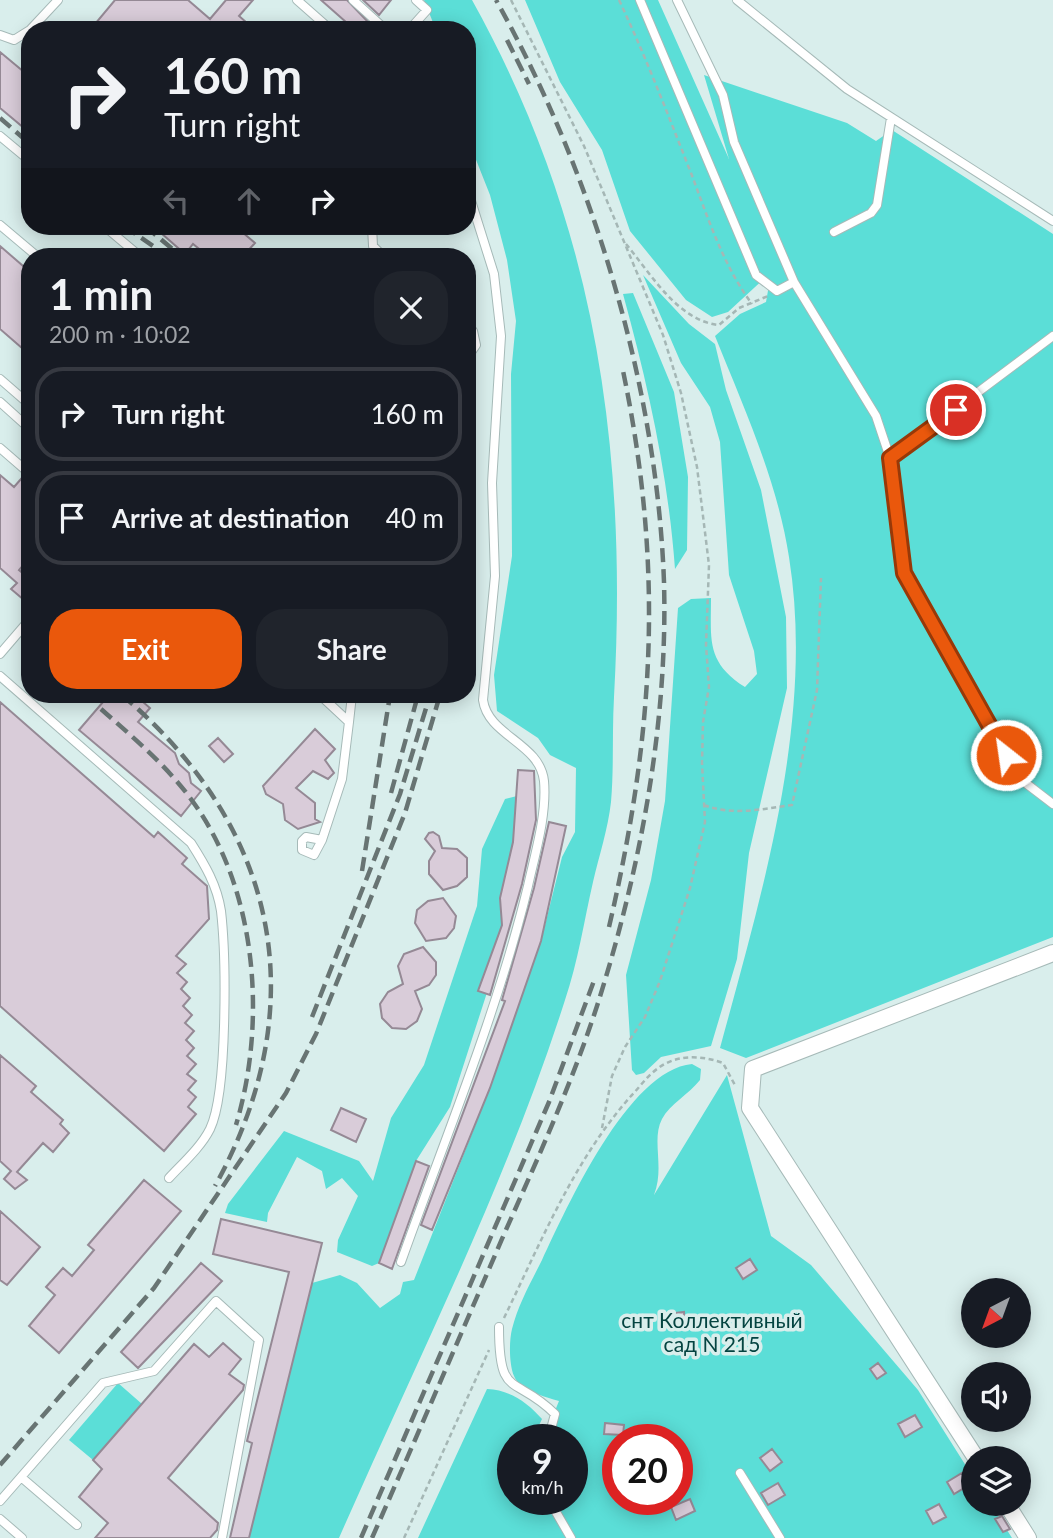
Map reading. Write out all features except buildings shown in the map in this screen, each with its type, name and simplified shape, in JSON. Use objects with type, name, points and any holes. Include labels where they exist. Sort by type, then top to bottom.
[{"type":"street","points":[[968,1446],[750,1108],[753,1069],[1053,953]]},
{"type":"street","points":[[1014,1516],[1028,1538]]},
{"type":"lane","points":[[38,21],[58,0]]},
{"type":"lane","points":[[297,0],[321,21]]},
{"type":"lane","points":[[353,0],[376,21]]},
{"type":"lane","points":[[416,0],[427,10],[417,21]]},
{"type":"lane","points":[[640,0],[756,275],[777,291],[794,282]]},
{"type":"lane","points":[[677,0],[723,95],[734,142],[771,222],[778,247],[794,282],[876,416],[890,458],[904,573],[1019,778],[1053,804]]},
{"type":"lane","points":[[737,0],[804,57],[891,118],[1053,221]]},
{"type":"lane","points":[[0,35],[14,40],[21,36]]},
{"type":"lane","points":[[834,232],[872,213],[877,205],[891,118]]},
{"type":"lane","points":[[0,136],[21,154]]},
{"type":"lane","points":[[401,1262],[491,1012],[520,917],[537,849],[544,785],[535,759],[489,718],[483,700],[495,576],[492,483],[501,336],[494,274],[476,217]]},
{"type":"lane","points":[[0,225],[27,248]]},
{"type":"lane","points":[[115,235],[130,248]]},
{"type":"lane","points":[[890,458],[1053,336]]},
{"type":"lane","points":[[0,379],[21,397]]},
{"type":"lane","points":[[0,402],[21,421]]},
{"type":"lane","points":[[0,448],[21,466]]},
{"type":"lane","points":[[0,654],[21,630]]},
{"type":"lane","points":[[0,676],[21,694]]},
{"type":"lane","points":[[31,703],[191,844],[210,872],[221,910],[222,950],[223,1043],[215,1108],[211,1128],[169,1178]]},
{"type":"lane","points":[[329,703],[349,722]]},
{"type":"lane","points":[[322,840],[342,779],[351,703]]},
{"type":"lane","points":[[0,1501],[103,1383],[154,1371],[216,1301],[259,1340],[222,1538]]},
{"type":"lane","points":[[499,1327],[499,1352],[505,1376],[513,1387],[555,1414],[552,1424]]},
{"type":"lane","points":[[740,1473],[780,1538]]},
{"type":"lane","points":[[21,1476],[77,1525]]},
{"type":"lane","points":[[557,1515],[570,1538]]},
{"type":"lane","points":[[0,1519],[22,1538]]},
{"type":"path","points":[[511,0],[584,146],[663,335],[681,393],[697,467],[709,565],[706,645],[709,687],[702,763],[705,822],[691,888],[645,1017],[625,1047],[612,1076],[602,1128]]},
{"type":"path","points":[[619,0],[643,50],[712,230],[733,275],[752,304]]},
{"type":"path","points":[[622,238],[673,301],[701,323],[719,325],[739,308],[777,291]]},
{"type":"path","points":[[704,805],[717,809],[749,811],[792,805],[817,690],[821,578]]},
{"type":"path","points":[[404,1538],[499,1327],[602,1128],[657,1068],[685,1057],[723,1062],[737,1087]]},
{"type":"green space","points":[[424,0],[472,0],[514,83],[548,167],[575,252],[594,338],[608,425],[615,514],[617,604],[611,802],[574,971],[542,1069],[459,1272],[339,1538],[249,1538],[312,1283],[340,1275],[357,1283],[380,1308],[400,1294],[403,1282],[414,1280],[490,1088],[541,941],[562,857],[575,832],[576,768],[550,755],[538,738],[497,711],[494,675],[512,556],[511,374],[516,321],[507,260],[490,195],[476,160],[476,21],[432,21]]},
{"type":"green space","points":[[525,0],[658,0],[729,159],[704,75],[847,123],[876,141],[892,130],[1053,234],[1053,937],[746,1058],[720,1048],[752,929],[780,805],[790,743],[795,680],[795,618],[784,528],[768,472],[715,336],[740,314],[766,302],[769,285],[766,277],[728,312],[712,317],[686,300],[630,231],[602,150],[560,82]]},
{"type":"green space","points":[[643,275],[689,324],[715,344],[726,390],[761,490],[786,617],[787,688],[749,853],[737,959],[711,1046],[661,1057],[644,1073],[636,1075],[632,1070],[626,975],[651,880],[665,801],[678,608],[691,599],[711,598],[711,638],[717,659],[732,678],[745,687],[757,674],[754,651],[729,575],[720,442],[710,407],[681,363]]},
{"type":"green space","points":[[633,293],[674,392],[688,477],[687,550],[675,569],[656,430],[623,294]]},
{"type":"green space","points":[[521,795],[514,909],[450,1107],[416,1161],[379,1263],[372,1266],[337,1252],[338,1240],[358,1196],[342,1178],[326,1189],[322,1171],[297,1157],[268,1213],[267,1222],[225,1213],[228,1204],[284,1131],[359,1161],[373,1181],[391,1118],[424,1065],[477,906],[482,849],[505,799]]},
{"type":"green space","name":"снт Коллективный сад N 215","points":[[692,1064],[701,1069],[700,1080],[670,1109],[659,1127],[658,1174],[654,1195],[727,1075],[771,1236],[811,1265],[918,1390],[961,1458],[961,1516],[998,1516],[1012,1538],[418,1538],[487,1389],[518,1398],[542,1419],[540,1424],[497,1424],[497,1515],[588,1515],[588,1424],[550,1424],[559,1401],[534,1393],[517,1381],[510,1359],[512,1329],[525,1294],[584,1176],[602,1144],[645,1090],[668,1072]]},
{"type":"green space","points":[[118,1383],[142,1404],[93,1460],[69,1440]]},
{"type":"railway","points":[[372,1538],[566,1092],[597,1006],[638,850],[656,743],[661,689],[664,582],[659,507],[633,356],[613,281],[562,135],[496,0]]},
{"type":"railway","points":[[507,40],[529,84]]},
{"type":"railway","points":[[0,118],[21,136]]},
{"type":"railway","points":[[137,235],[156,248]]},
{"type":"railway","points":[[156,235],[171,248]]},
{"type":"railway","points":[[609,927],[636,784],[648,647],[644,509],[622,366]]},
{"type":"railway","points":[[130,703],[175,747],[217,802],[247,861],[265,922],[271,986],[265,1052],[246,1118],[215,1186]]},
{"type":"railway","points":[[362,871],[389,703]]},
{"type":"railway","points":[[391,793],[416,703]]},
{"type":"railway","points":[[312,1017],[400,794],[428,703]]},
{"type":"railway","points":[[0,1465],[154,1288],[286,1093],[316,1034],[405,813],[438,703]]},
{"type":"railway","points":[[101,709],[153,756],[188,795],[218,844],[233,882],[251,963],[253,1005],[251,1046],[236,1125]]},
{"type":"railway","points":[[361,1538],[549,1102],[595,978]]},
{"type":"route","points":[[956,410],[890,458],[904,573],[1006,755]]}]
